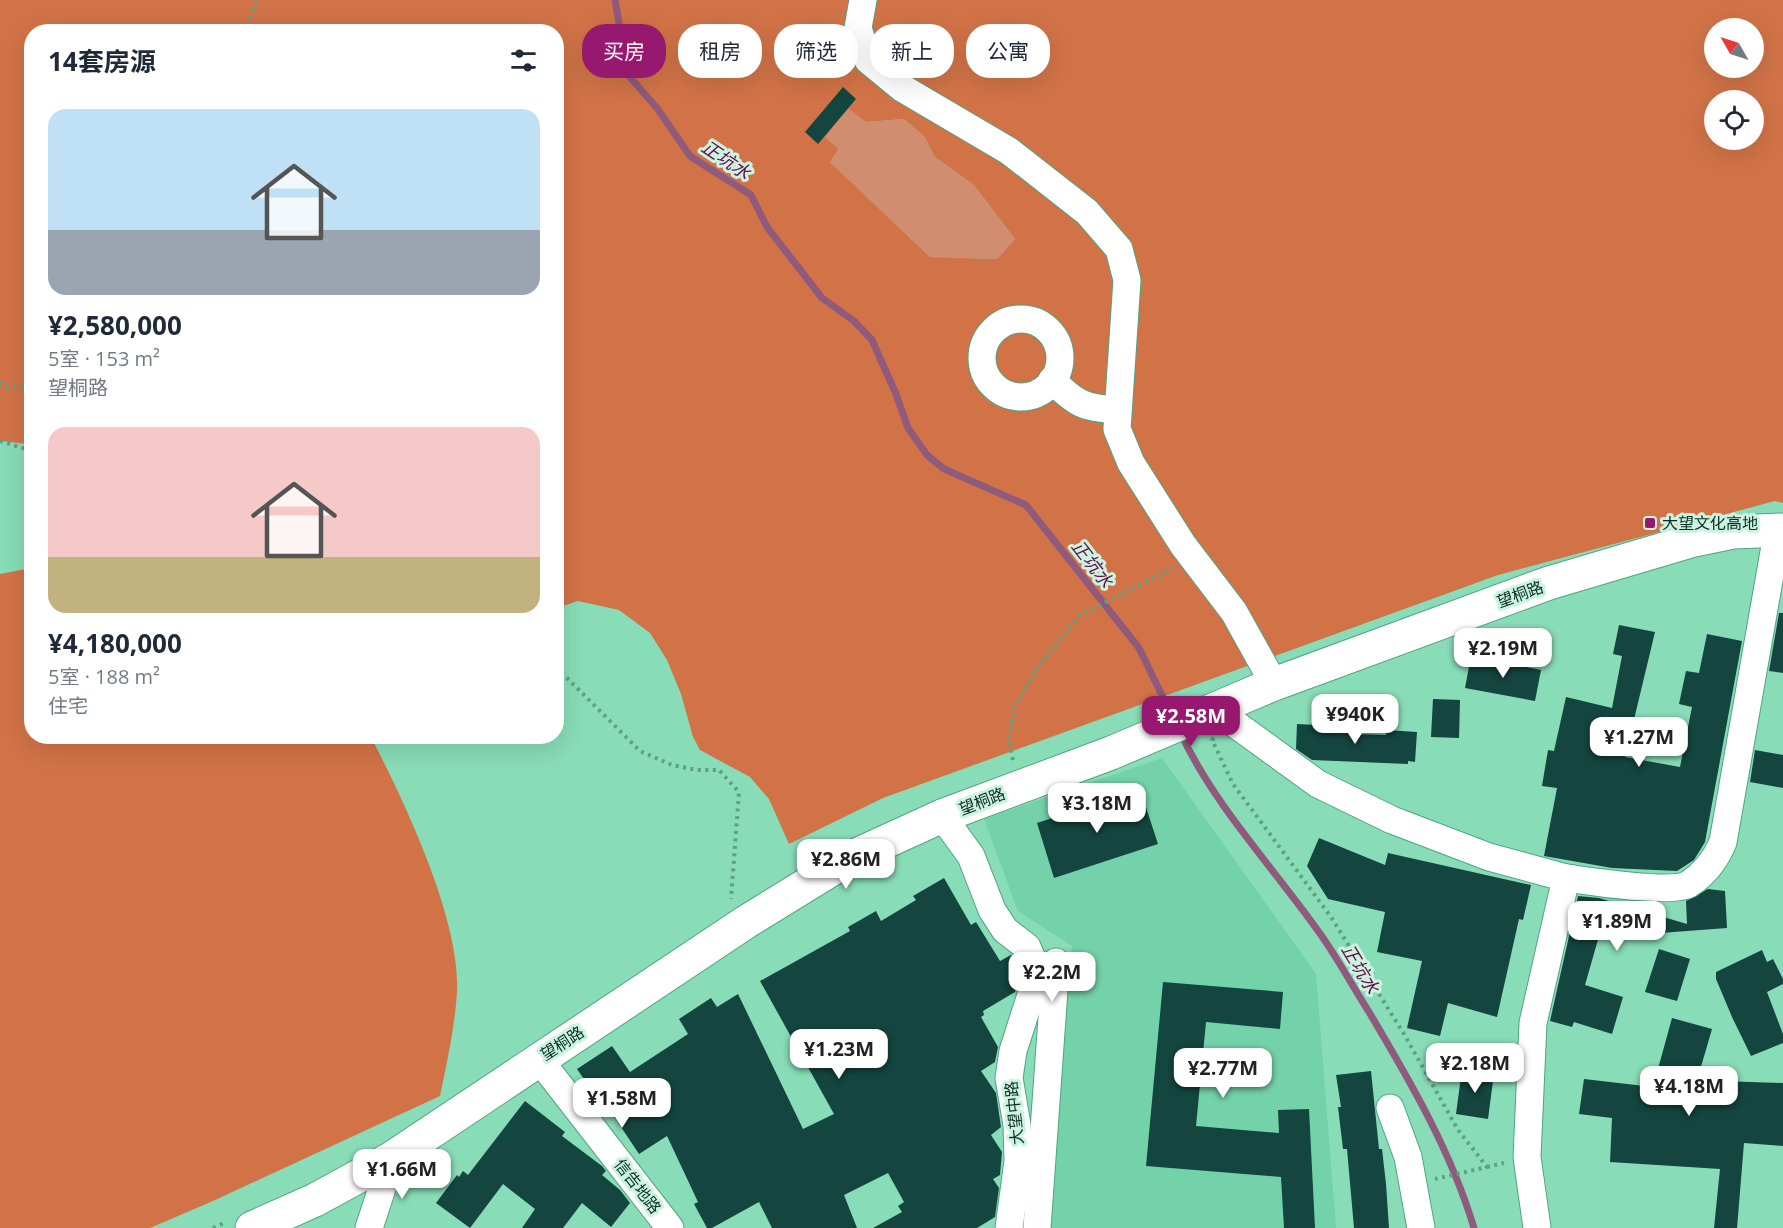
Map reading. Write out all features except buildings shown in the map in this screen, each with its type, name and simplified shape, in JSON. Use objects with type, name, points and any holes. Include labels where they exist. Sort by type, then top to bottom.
[{"type":"main road","name":"望桐路","points":[[252,1228],[315,1200],[392,1158],[538,1058],[746,922],[850,858],[942,816],[1157,733],[1221,713],[1274,684],[1570,576],[1694,540],[1733,532],[1781,529]]},
{"type":"street","points":[[863,0],[858,28],[868,60],[902,88],[1009,151],[1087,212],[1119,249],[1127,280],[1116,429],[1131,464],[1193,558],[1234,612],[1274,684]]},
{"type":"street","points":[[1052,380],[1066,395],[1088,408],[1117,410]]},
{"type":"street","points":[[1221,713],[1318,784],[1392,820],[1489,857],[1566,878],[1651,887],[1687,885],[1714,862],[1724,842],[1781,529]]},
{"type":"street","name":"大望中路","points":[[942,816],[971,856],[992,910],[1005,930],[1027,947],[1038,974],[1013,1051],[1010,1078],[1017,1125],[1018,1161],[1010,1228]]},
{"type":"street","points":[[1537,1228],[1527,1157],[1533,1023],[1566,878]]},
{"type":"street","points":[[1037,1228],[1056,962]]},
{"type":"street","name":"信告地路","points":[[538,1058],[670,1228]]},
{"type":"street","points":[[1390,1108],[1408,1157],[1422,1228]]},
{"type":"street","points":[[369,1228],[392,1158]]},
{"type":"path","points":[[247,24],[257,0]]},
{"type":"path","points":[[0,382],[6,387],[24,387]]},
{"type":"path","points":[[0,441],[24,448]]},
{"type":"path","points":[[1019,787],[1009,741],[1014,708],[1037,668],[1080,615],[1193,558]]},
{"type":"path","points":[[564,675],[640,751],[672,765],[697,770],[719,770],[739,792],[731,901],[746,922]]},
{"type":"path","points":[[1221,713],[1212,740],[1233,784],[1331,917],[1404,1034],[1458,1130],[1487,1167],[1413,1184]]},
{"type":"shaded area","points":[[0,0],[1783,0],[1783,503],[1775,501],[1498,575],[883,798],[789,844],[769,799],[750,777],[700,750],[693,737],[681,694],[667,660],[650,633],[619,610],[578,601],[564,606],[564,24],[24,24],[24,443],[0,441]],"holes":[[[848,108],[866,122],[904,119],[924,136],[935,157],[974,185],[1015,239],[997,259],[930,257],[830,162],[838,149],[825,137]]]},
{"type":"shaded area","points":[[849,107],[866,122],[904,119],[924,136],[935,157],[974,185],[1015,239],[997,259],[930,257],[830,162],[832,157],[824,137]]},
{"type":"shaded area","points":[[24,569],[24,744],[374,744],[428,862],[450,931],[456,963],[457,992],[454,1018],[440,1096],[150,1228],[0,1228],[0,574]]},
{"type":"shaded area","points":[[1162,758],[1316,974],[1336,1228],[1047,1228],[1072,946],[1018,911],[984,819]]},
{"type":"waterway","name":"正坑水","points":[[615,0],[628,75],[657,108],[690,156],[751,195],[767,227],[822,298],[854,321],[872,340],[908,428],[927,455],[944,469],[1026,505],[1139,648],[1173,718]]},
{"type":"waterway","name":"正坑水","points":[[1181,734],[1211,787],[1321,935],[1369,1012],[1428,1117],[1454,1171],[1474,1228]]},
{"type":"place","name":"大望文化高地","points":[[1650,523]]}]
